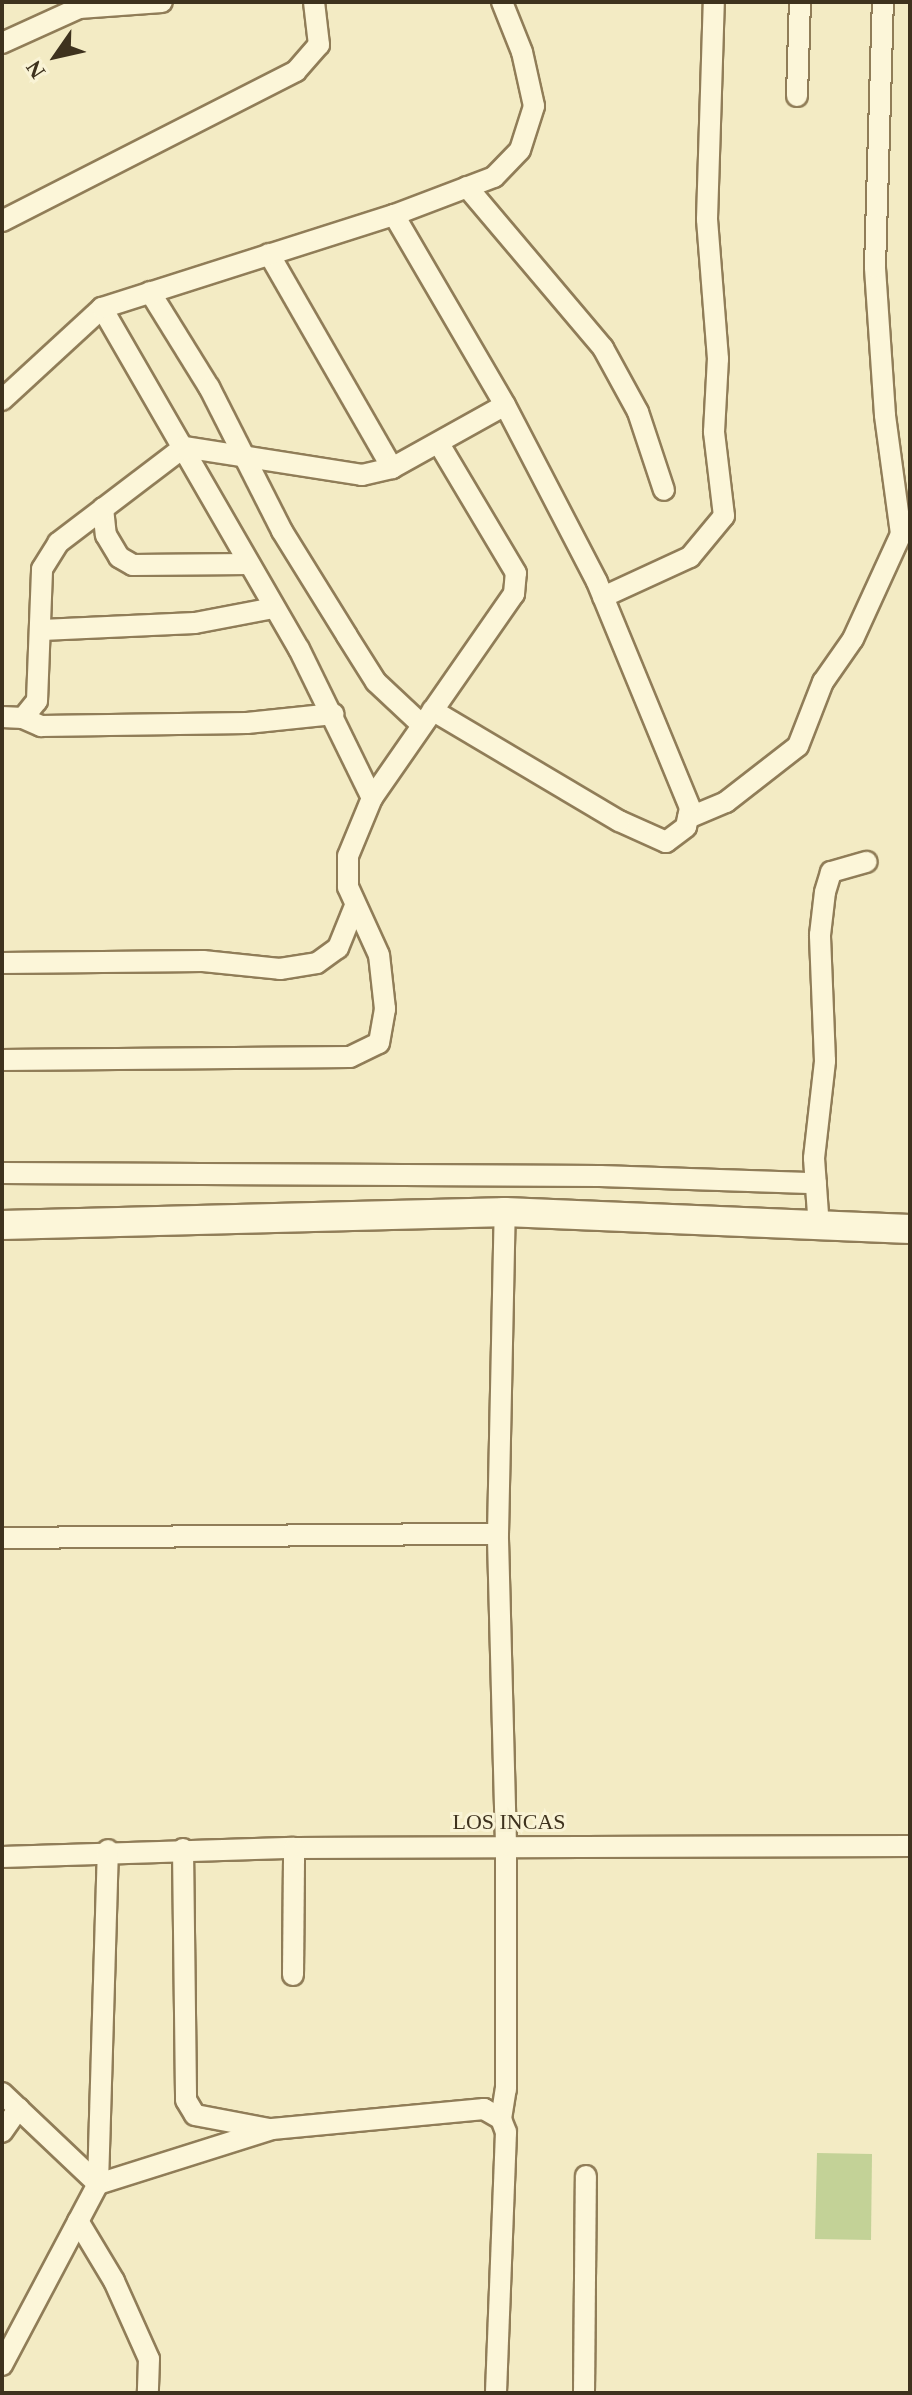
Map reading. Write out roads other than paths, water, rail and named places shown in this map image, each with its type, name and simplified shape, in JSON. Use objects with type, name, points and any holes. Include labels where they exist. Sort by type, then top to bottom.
[{"type":"street","points":[[2,43],[79,8],[162,2]]},
{"type":"street","points":[[2,221],[296,71],[319,45],[314,2]]},
{"type":"street","points":[[2,400],[102,308],[394,215],[494,177],[520,150],[534,106],[522,52],[502,2]]},
{"type":"street","points":[[603,597],[690,557],[724,516],[714,432],[718,359],[707,219],[714,2]]},
{"type":"street","points":[[797,96],[800,2]]},
{"type":"street","points":[[688,818],[726,802],[798,746],[823,682],[853,639],[901,534],[885,415],[875,267],[883,2]]},
{"type":"street","points":[[467,187],[603,348],[638,412],[664,490]]},
{"type":"street","points":[[150,292],[209,387],[282,531],[376,682],[427,718],[619,821],[666,842],[686,827],[690,808],[603,597],[505,405],[394,215]]},
{"type":"street","points":[[269,254],[392,468]]},
{"type":"street","points":[[102,308],[334,714],[372,798]]},
{"type":"street","points":[[12,717],[37,701],[42,569],[58,543],[184,447],[241,452],[362,475],[392,468],[505,405]]},
{"type":"street","points":[[2,1060],[367,1053],[379,1043],[385,1009],[379,955],[355,906],[348,856],[372,798],[514,594],[516,573],[439,444]]},
{"type":"street","points":[[103,508],[106,535],[119,557],[133,565],[249,564]]},
{"type":"street","points":[[42,630],[195,623],[274,608]]},
{"type":"street","points":[[12,717],[41,726],[247,723],[334,714]]},
{"type":"street","points":[[819,1228],[815,1123],[825,1061],[820,935],[825,892],[831,872],[867,862]]},
{"type":"street","points":[[2,963],[203,961],[280,969],[317,963],[338,948],[355,906]]},
{"type":"street","points":[[2,1173],[600,1176],[816,1183]]},
{"type":"street","points":[[496,2393],[506,2132],[501,2119],[506,2089],[506,1845],[498,1534],[505,1212]]},
{"type":"street","points":[[2,1225],[505,1212],[819,1228],[910,1229]]},
{"type":"street","points":[[2,1538],[498,1534]]},
{"type":"street","name":"LOS INCAS","points":[[2,1857],[108,1850],[506,1845],[910,1846]]},
{"type":"street","points":[[293,1975],[294,1848]]},
{"type":"street","points":[[183,1849],[186,2100],[195,2115],[272,2129]]},
{"type":"street","points":[[2,2365],[98,2184],[108,1850]]},
{"type":"street","points":[[2,2093],[98,2184]]},
{"type":"street","points":[[2,2132],[19,2108]]},
{"type":"street","points":[[98,2184],[272,2129],[484,2109],[501,2119]]},
{"type":"street","points":[[584,2393],[586,2176]]},
{"type":"street","points":[[78,2221],[114,2281],[149,2359],[148,2393]]}]
